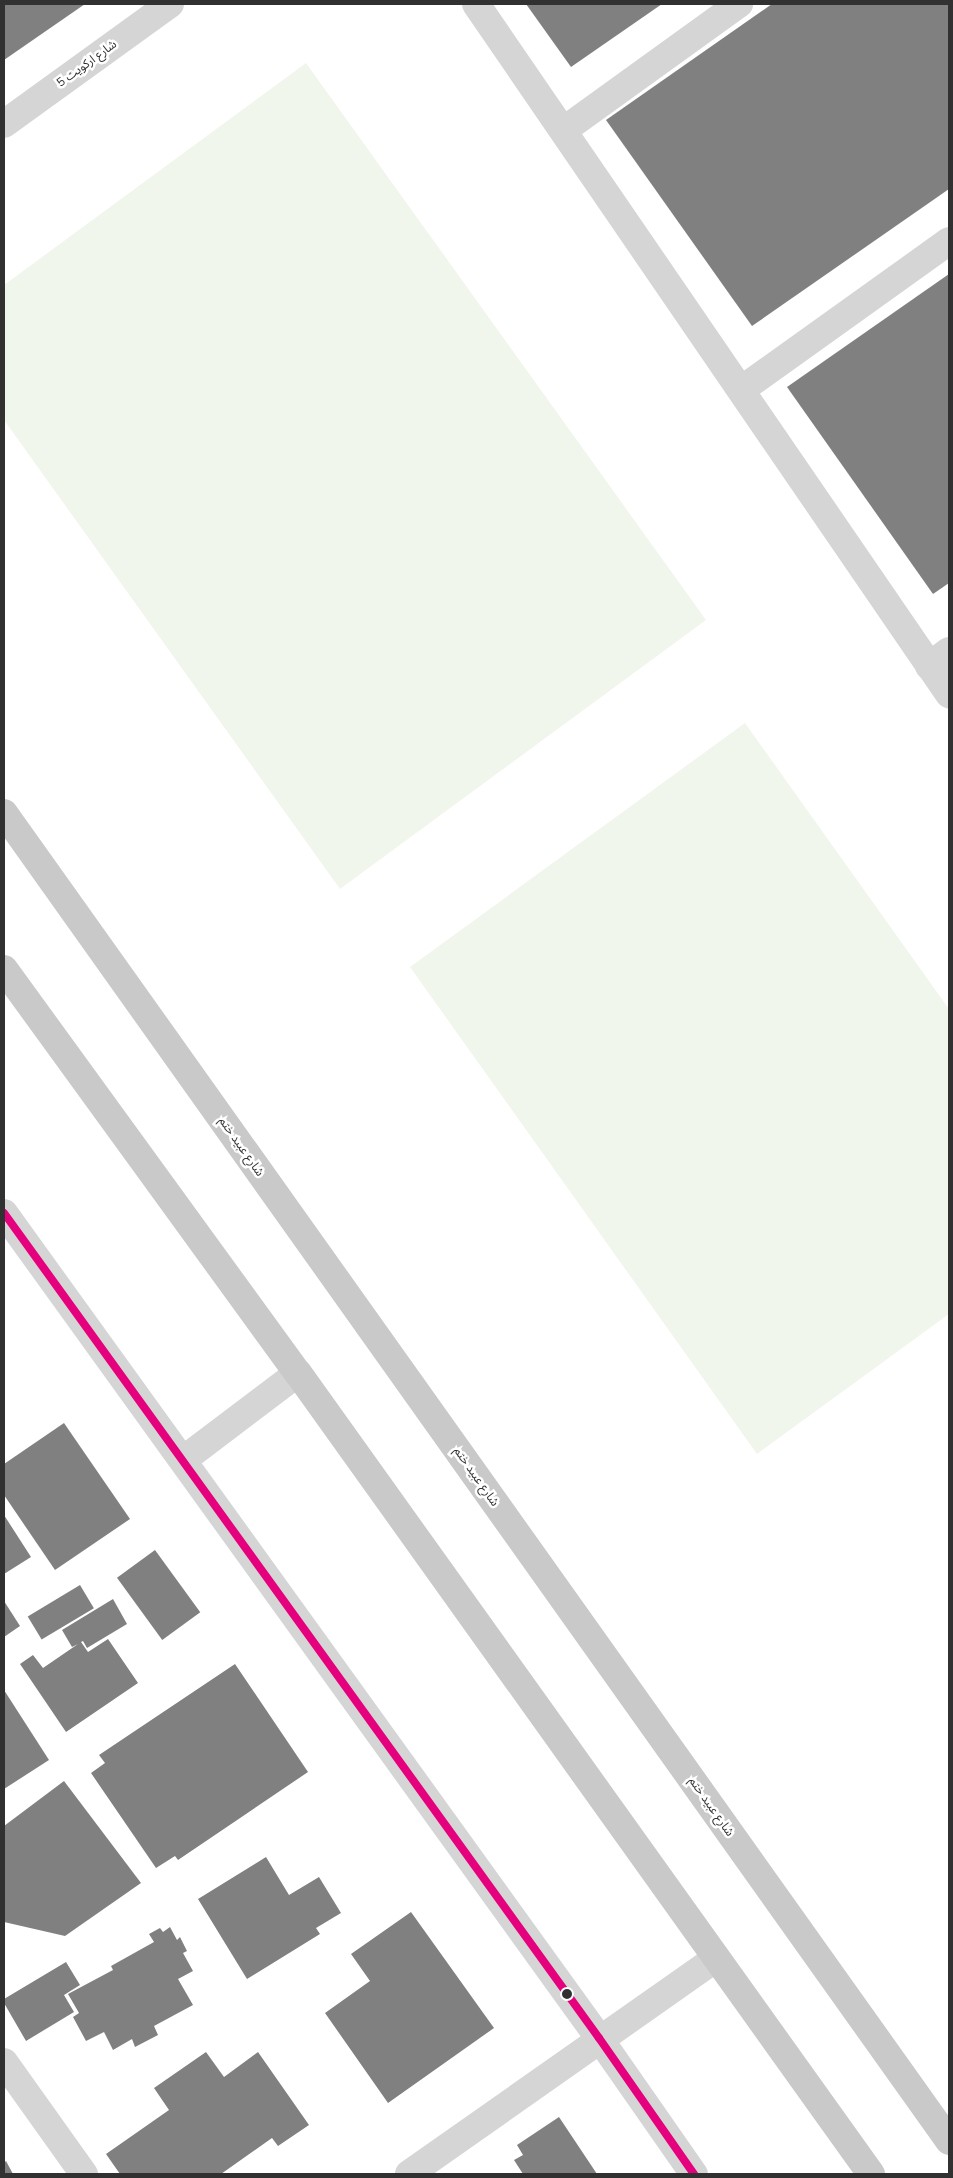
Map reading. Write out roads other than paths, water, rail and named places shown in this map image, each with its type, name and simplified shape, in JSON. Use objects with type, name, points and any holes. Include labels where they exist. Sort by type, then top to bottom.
[{"type":"main road","name":"شارع عبيد ختم","points":[[4,813],[949,2141]]},
{"type":"main road","points":[[4,969],[298,1373],[871,2174]]},
{"type":"street","points":[[476,4],[741,390],[939,659],[949,694]]},
{"type":"street","points":[[564,130],[739,4]]},
{"type":"street","name":"شارع اركويت 5","points":[[4,124],[163,6]]},
{"type":"street","points":[[741,390],[949,241]]},
{"type":"street","points":[[4,1213],[599,2038],[694,2174]]},
{"type":"street","points":[[183,1460],[298,1373]]},
{"type":"street","points":[[409,2174],[599,2038],[716,1958]]},
{"type":"street","points":[[4,2062],[84,2174]]}]
